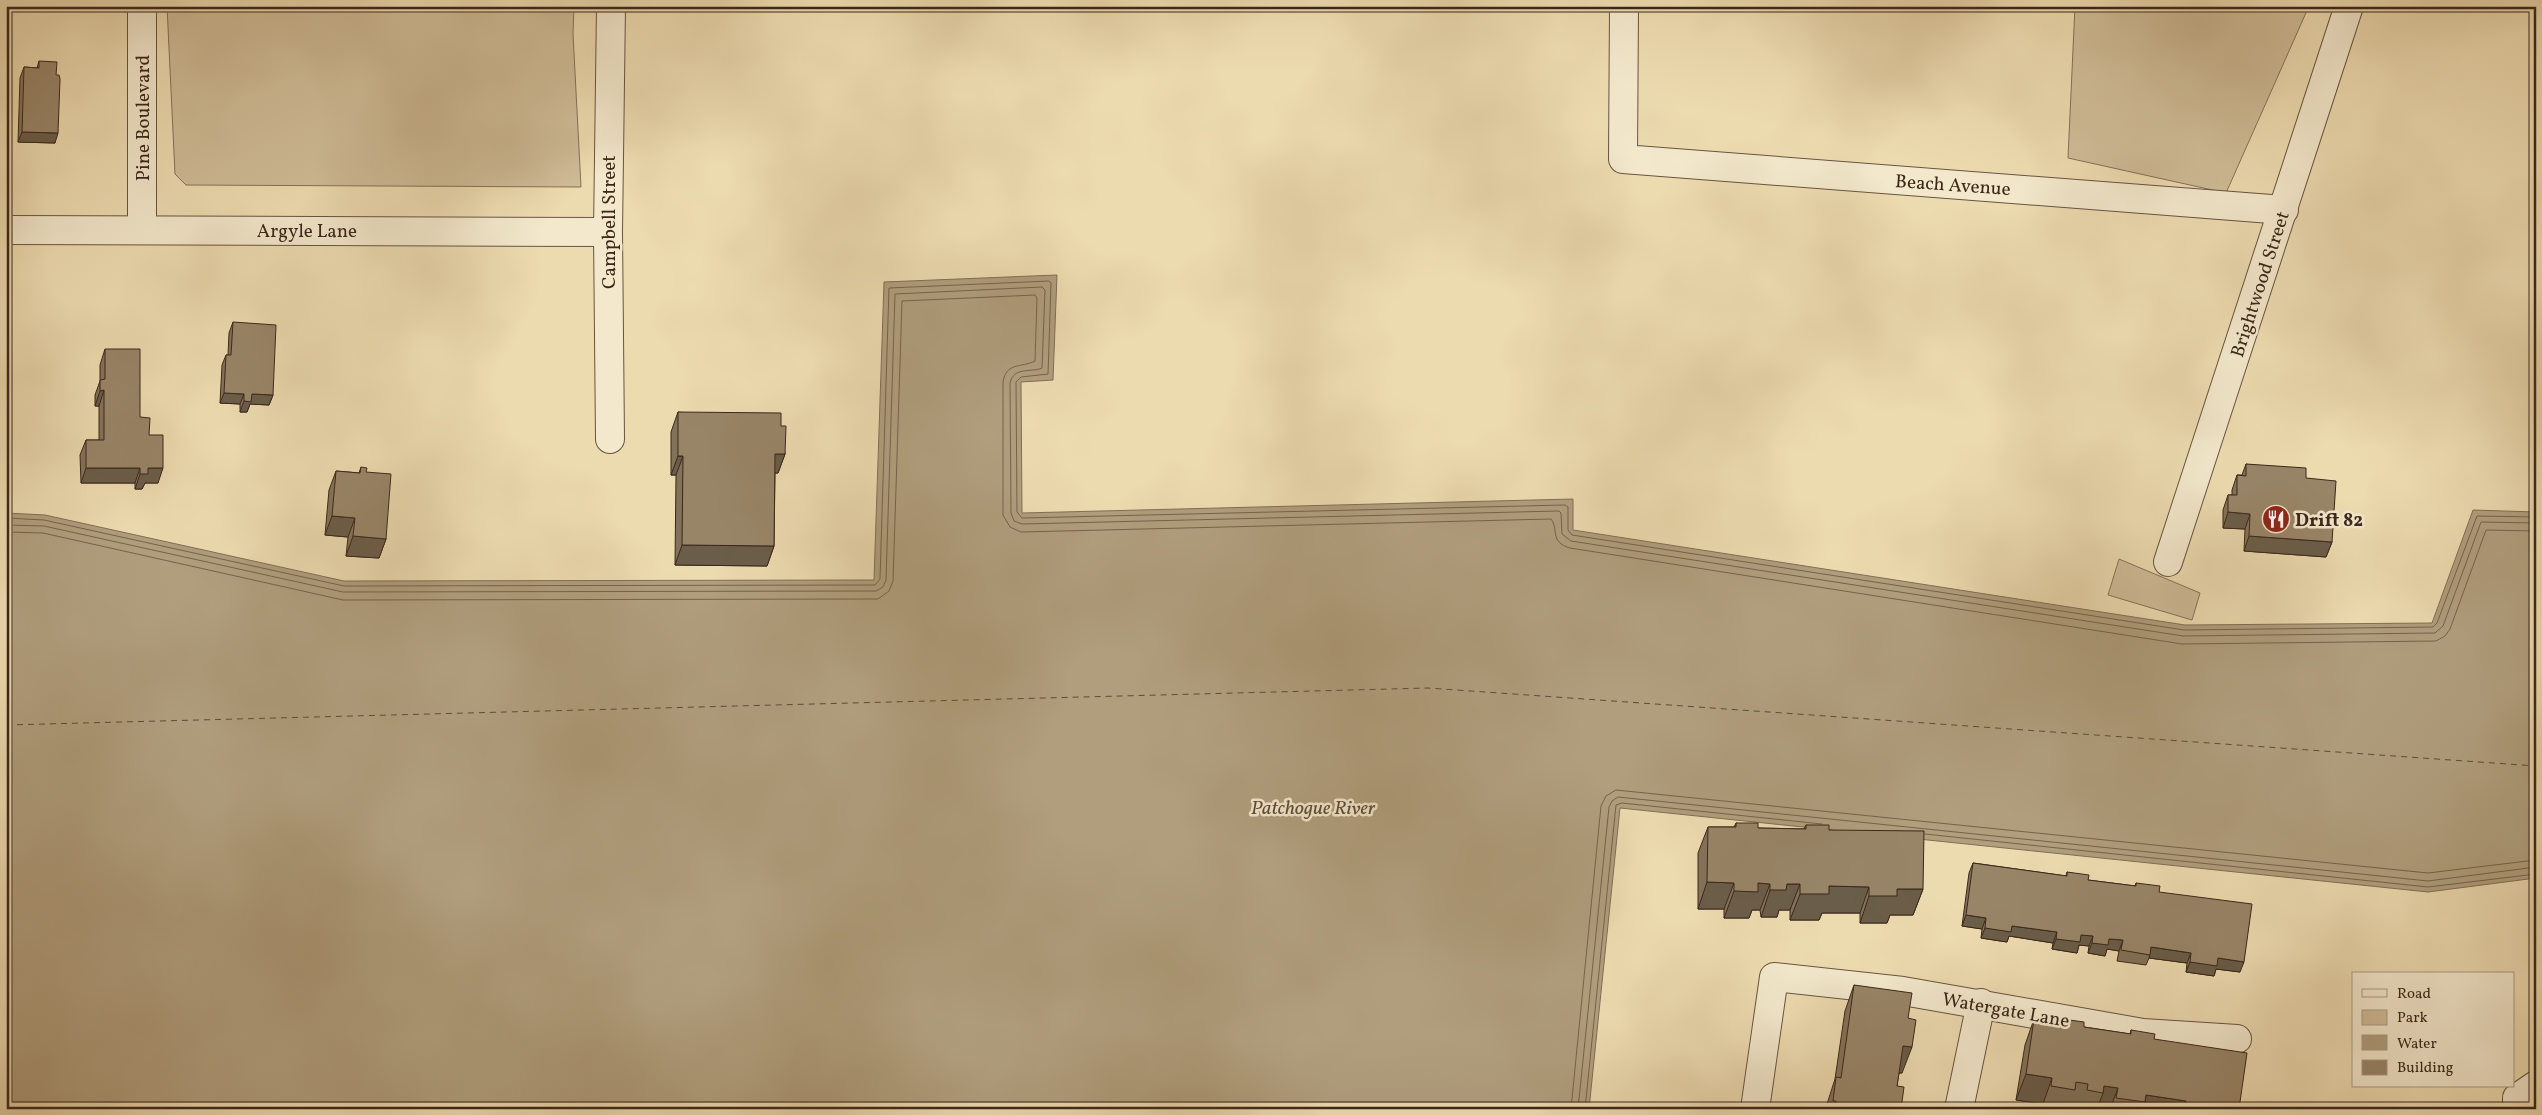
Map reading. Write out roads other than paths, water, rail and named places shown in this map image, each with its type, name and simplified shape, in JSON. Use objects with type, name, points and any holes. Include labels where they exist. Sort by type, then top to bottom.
[{"type":"street","name":"Pine Boulevard","points":[[142,6],[142,229]]},
{"type":"street","name":"Campbell Street","points":[[610,439],[608,232],[611,6]]},
{"type":"street","name":"Beach Avenue","points":[[1624,6],[1623,159],[2284,210]]},
{"type":"street","name":"Brightwood Street","points":[[2168,562],[2349,6]]},
{"type":"street","name":"Argyle Lane","points":[[6,230],[608,232]]},
{"type":"street","name":"Watergate Lane","points":[[1755,1109],[1774,977],[1903,991],[1982,1003],[2143,1033],[2237,1039]]},
{"type":"street","points":[[1959,1109],[1982,1003]]},
{"type":"water","name":"Patchogue River","points":[[1057,275],[1053,380],[1021,382],[1022,513],[1573,499],[1573,530],[2185,625],[2432,623],[2473,510],[2536,512],[2536,878],[2428,892],[1620,808],[1589,1109],[6,1109],[6,513],[45,515],[344,581],[874,580],[884,282]]},
{"type":"place","name":"Drift 82","points":[[2276,519]]}]
